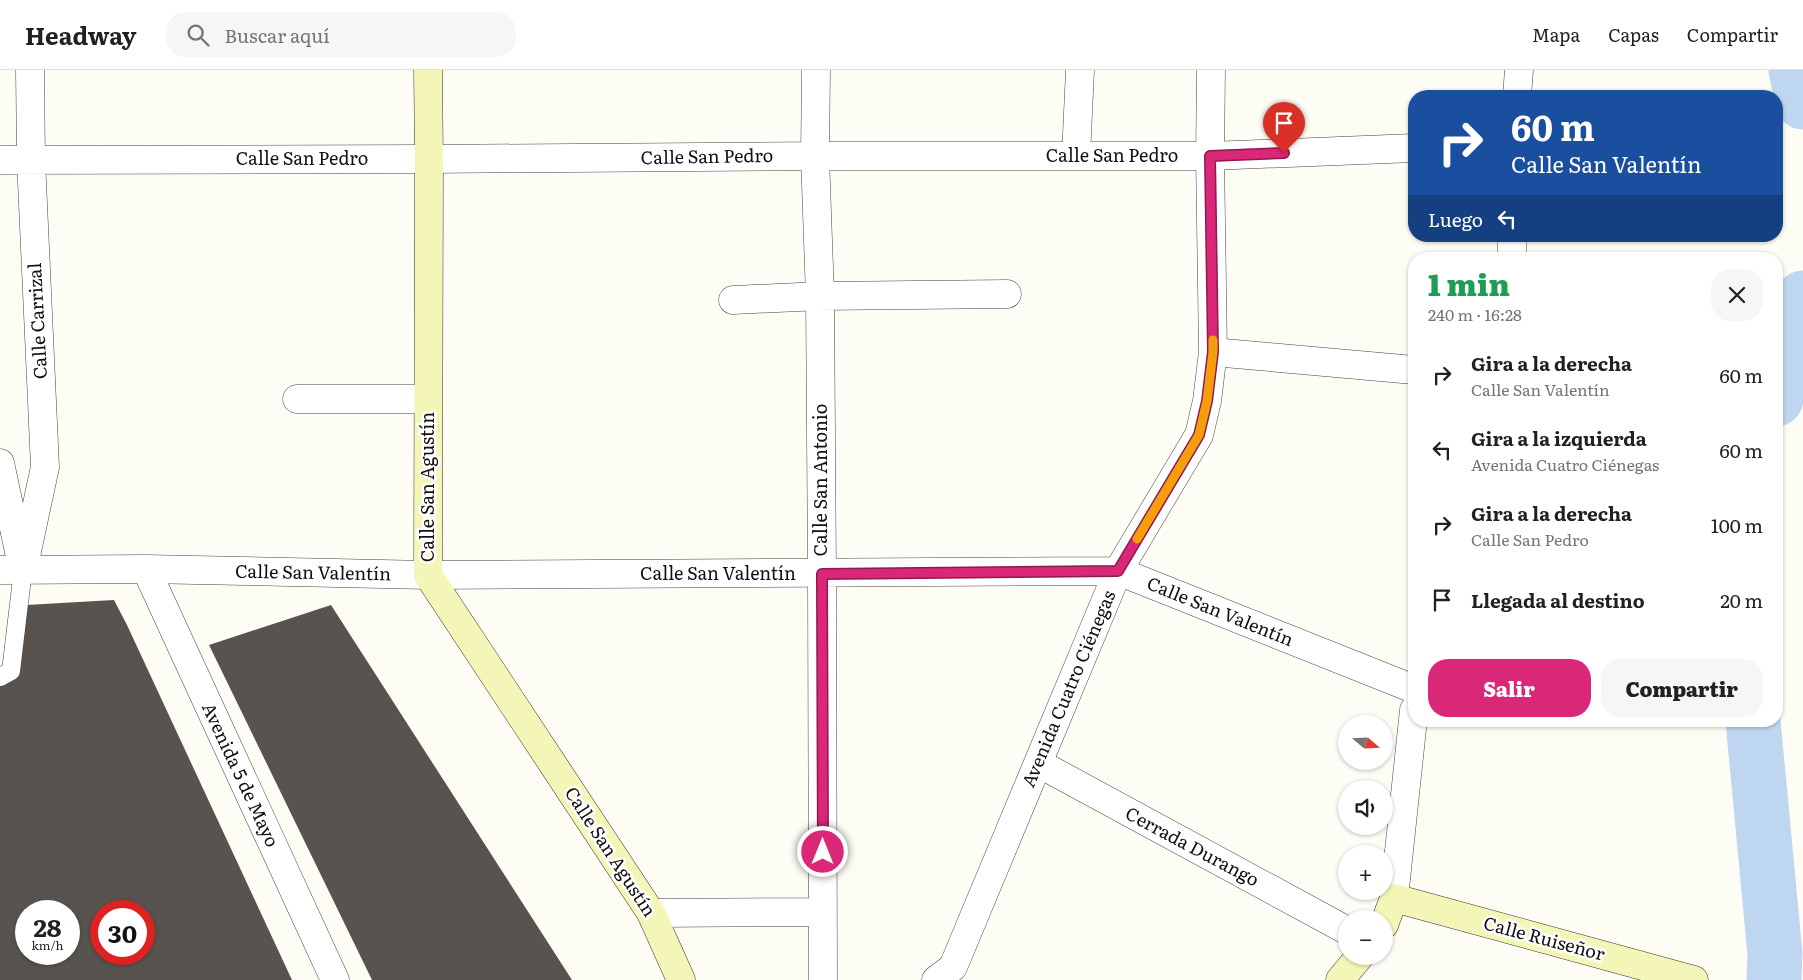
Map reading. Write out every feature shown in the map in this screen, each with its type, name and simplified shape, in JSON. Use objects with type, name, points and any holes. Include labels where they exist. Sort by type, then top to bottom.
[{"type":"street","name":"Calle Carrizal","points":[[12,570],[44,467],[31,160],[30,70]]},
{"type":"street","name":"Calle San Agustín","points":[[428,70],[428,575],[651,913],[681,980]]},
{"type":"street","name":"Calle San Antonio","points":[[816,70],[815,156],[820,296],[823,980]]},
{"type":"street","points":[[1076,156],[1080,70]]},
{"type":"street","name":"Avenida Cuatro Ciénegas","points":[[936,980],[953,967],[1118,571],[1199,435],[1207,401],[1213,352],[1210,156],[1211,70]]},
{"type":"street","points":[[1518,90],[1519,70]]},
{"type":"street","name":"Calle San Pedro","points":[[0,160],[1210,156],[1408,148]]},
{"type":"street","points":[[733,300],[820,296],[1007,294]]},
{"type":"street","points":[[1213,352],[1408,369]]},
{"type":"street","points":[[297,399],[428,399]]},
{"type":"street","points":[[0,463],[12,570]]},
{"type":"street","name":"Calle San Valentín","points":[[12,570],[146,569],[428,575],[1118,571],[1408,687]]},
{"type":"street","name":"Avenida 5 de Mayo","points":[[146,569],[335,980]]},
{"type":"street","points":[[1390,910],[1394,898],[1412,727]]},
{"type":"street","name":"Cerrada Durango","points":[[1038,763],[1338,926]]},
{"type":"street","name":"Calle Ruiseñor","points":[[1394,898],[1694,980]]},
{"type":"street","points":[[651,913],[823,912]]},
{"type":"street","points":[[1340,980],[1352,965]]},
{"type":"lane","points":[[0,677],[11,670],[12,570]]},
{"type":"building","points":[[114,600],[292,980],[0,980],[0,683],[26,605]]},
{"type":"building","points":[[331,605],[572,980],[372,980],[209,645]]},
{"type":"waterway","points":[[1796,70],[1803,102]]},
{"type":"waterway","points":[[1783,365],[1803,298]]},
{"type":"waterway","points":[[1754,727],[1775,954],[1774,980]]},
{"type":"slow traffic","points":[[1137,539],[1199,435],[1207,401],[1213,340]]},
{"type":"route","points":[[823,852],[822,574],[1118,571],[1199,435],[1207,401],[1213,352],[1210,156],[1284,153]]}]
